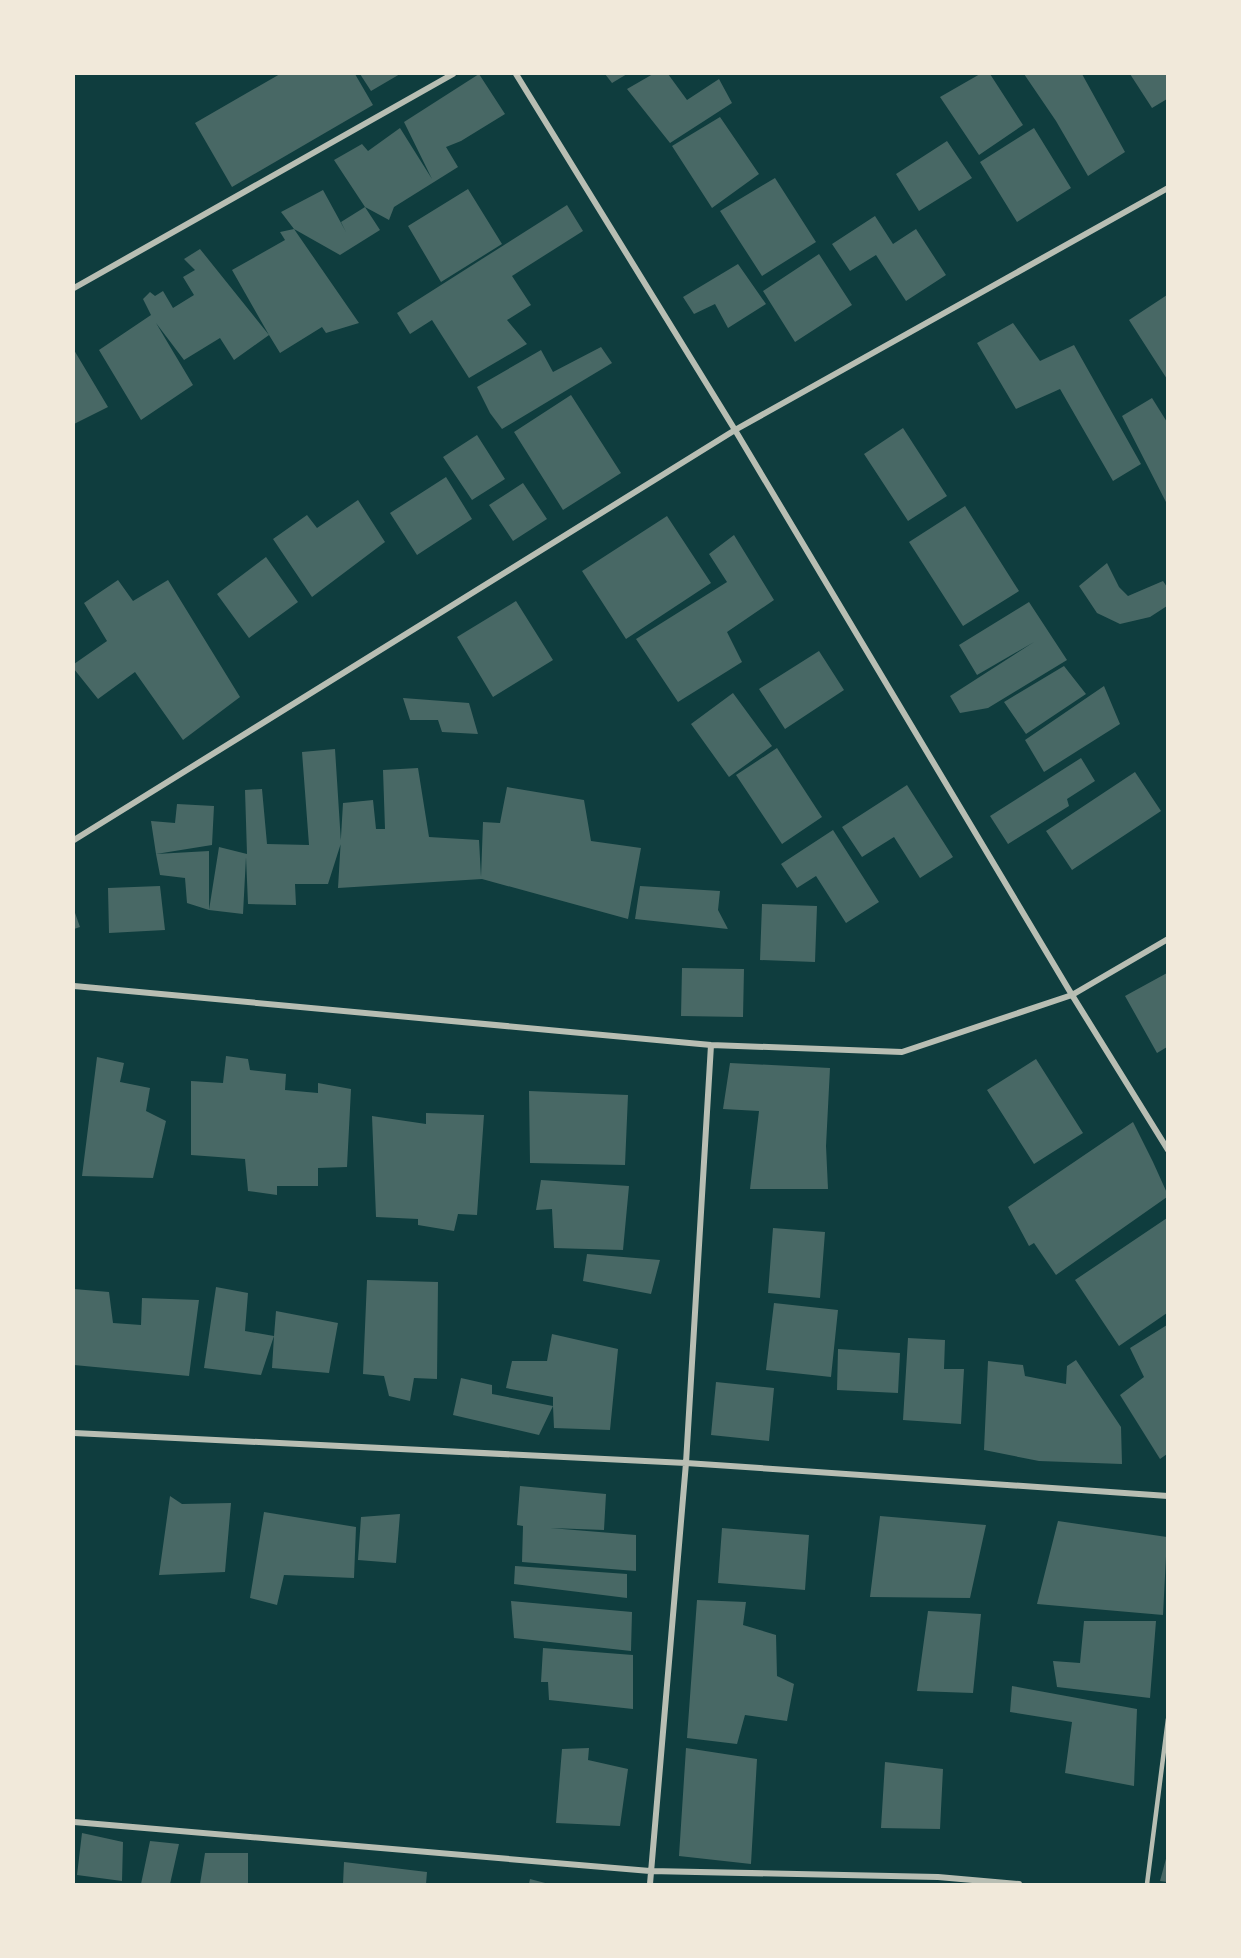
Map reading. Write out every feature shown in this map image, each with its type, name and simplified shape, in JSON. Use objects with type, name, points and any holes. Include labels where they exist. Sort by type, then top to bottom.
[{"type":"street","points":[[74,288],[453,74]]},
{"type":"street","points":[[516,74],[735,430],[1167,1150]]},
{"type":"street","points":[[74,840],[735,430],[1167,188]]},
{"type":"street","points":[[74,986],[711,1046],[902,1052],[1072,995],[1167,939]]},
{"type":"street","points":[[650,1884],[686,1464],[711,1046]]},
{"type":"street","points":[[74,1433],[686,1464],[1167,1496]]},
{"type":"street","points":[[74,1822],[650,1871],[938,1877],[1019,1884]]},
{"type":"lane","points":[[1147,1884],[1167,1719]]},
{"type":"building","points":[[280,74],[355,74],[373,105],[232,187],[195,123]]},
{"type":"building","points":[[360,74],[400,74],[371,91]]},
{"type":"building","points":[[479,74],[505,114],[461,141],[446,147],[458,167],[394,207],[389,220],[365,207],[334,160],[362,144],[368,151],[400,128],[432,179],[404,122]]},
{"type":"building","points":[[605,74],[627,74],[612,83]]},
{"type":"building","points":[[653,74],[668,74],[687,100],[719,79],[732,103],[670,143],[627,89]]},
{"type":"building","points":[[980,74],[990,74],[1023,125],[979,155],[940,97]]},
{"type":"building","points":[[1024,74],[1082,74],[1125,152],[1088,176],[1056,121]]},
{"type":"building","points":[[1130,74],[1167,74],[1167,99],[1152,108]]},
{"type":"building","points":[[720,117],[759,174],[712,208],[672,146]]},
{"type":"building","points":[[1034,128],[1071,188],[1017,222],[980,162]]},
{"type":"building","points":[[947,141],[972,178],[919,211],[896,174]]},
{"type":"building","points":[[775,178],[816,242],[762,276],[720,211]]},
{"type":"building","points":[[468,189],[502,244],[441,282],[408,226]]},
{"type":"building","points":[[323,190],[346,232],[341,222],[365,207],[380,230],[340,255],[294,229],[281,212]]},
{"type":"building","points":[[567,205],[583,231],[512,276],[531,305],[507,320],[527,344],[469,378],[432,320],[410,334],[397,313]]},
{"type":"building","points":[[875,216],[893,244],[916,229],[946,275],[906,301],[876,255],[850,271],[832,244]]},
{"type":"building","points":[[294,229],[359,323],[326,333],[322,327],[280,353],[232,270],[285,240],[280,232]]},
{"type":"building","points":[[200,249],[269,335],[234,360],[220,338],[184,360],[156,323],[193,385],[141,420],[99,350],[151,315],[143,299],[150,292],[155,296],[163,291],[173,308],[194,295],[183,277],[195,270],[184,259]]},
{"type":"building","points":[[819,254],[852,305],[795,342],[763,291]]},
{"type":"building","points":[[738,264],[766,304],[728,328],[715,304],[694,314],[683,297]]},
{"type":"building","points":[[1167,295],[1167,379],[1129,320]]},
{"type":"building","points":[[1013,323],[1040,361],[1074,345],[1141,464],[1113,481],[1060,389],[1016,409],[977,343]]},
{"type":"building","points":[[601,347],[612,363],[502,429],[490,413],[477,387],[541,350],[553,372]]},
{"type":"building","points":[[74,350],[108,407],[74,424]]},
{"type":"building","points":[[571,395],[621,473],[563,510],[514,432]]},
{"type":"building","points":[[1152,398],[1167,422],[1167,504],[1122,416]]},
{"type":"building","points":[[903,428],[947,496],[908,521],[864,454]]},
{"type":"building","points":[[477,435],[505,479],[472,500],[443,457]]},
{"type":"building","points":[[446,477],[472,519],[417,555],[390,513]]},
{"type":"building","points":[[523,483],[547,519],[513,541],[489,505]]},
{"type":"building","points":[[358,500],[385,542],[312,597],[273,539],[307,515],[317,528]]},
{"type":"building","points":[[965,506],[1019,591],[963,626],[909,542]]},
{"type":"building","points":[[667,516],[711,583],[626,639],[582,571]]},
{"type":"building","points":[[734,535],[774,600],[727,632],[742,662],[678,702],[636,639],[727,582],[709,554]]},
{"type":"building","points":[[266,557],[298,602],[249,638],[217,594]]},
{"type":"building","points":[[1107,563],[1119,587],[1128,596],[1163,581],[1167,587],[1167,606],[1150,617],[1120,624],[1097,613],[1079,586]]},
{"type":"building","points":[[118,580],[133,601],[168,580],[240,697],[183,740],[135,672],[98,699],[74,669],[74,664],[107,641],[84,603]]},
{"type":"building","points":[[516,601],[553,660],[493,697],[457,637]]},
{"type":"building","points":[[1029,602],[1067,660],[988,708],[960,713],[950,696],[1034,642],[977,675],[959,645]]},
{"type":"building","points":[[819,651],[844,690],[785,729],[759,689]]},
{"type":"building","points":[[1064,666],[1086,694],[1026,734],[1004,702]]},
{"type":"building","points":[[1104,686],[1120,724],[1044,772],[1025,740]]},
{"type":"building","points":[[733,693],[772,746],[729,777],[691,724]]},
{"type":"building","points":[[403,698],[469,703],[478,734],[442,732],[438,720],[410,720]]},
{"type":"building","points":[[777,748],[822,817],[782,844],[736,775]]},
{"type":"building","points":[[335,749],[341,843],[328,884],[295,884],[296,905],[248,904],[246,857],[243,914],[209,910],[219,847],[247,854],[245,790],[262,789],[267,844],[309,845],[302,752]]},
{"type":"building","points":[[1081,758],[1095,781],[1067,799],[1069,806],[1008,844],[990,816]]},
{"type":"building","points":[[418,768],[429,837],[479,840],[481,877],[483,822],[500,823],[507,787],[584,800],[591,841],[641,848],[628,919],[482,879],[338,888],[343,803],[373,800],[376,829],[385,829],[383,770]]},
{"type":"building","points":[[1135,772],[1161,811],[1072,870],[1046,831]]},
{"type":"building","points":[[907,785],[953,857],[920,878],[894,837],[862,857],[842,827]]},
{"type":"building","points":[[177,804],[214,806],[212,845],[156,854],[151,821],[175,823]]},
{"type":"building","points":[[833,830],[879,902],[846,923],[816,876],[797,888],[781,864]]},
{"type":"building","points":[[209,851],[209,910],[187,903],[185,878],[160,875],[156,854]]},
{"type":"building","points":[[160,886],[165,930],[109,933],[108,888]]},
{"type":"building","points":[[640,886],[720,891],[718,910],[728,929],[635,919]]},
{"type":"building","points":[[762,904],[817,906],[815,962],[760,960]]},
{"type":"building","points":[[74,910],[80,927],[74,929]]},
{"type":"building","points":[[682,968],[744,969],[743,1017],[681,1016]]},
{"type":"building","points":[[1167,973],[1167,1047],[1157,1053],[1125,996]]},
{"type":"building","points":[[226,1056],[248,1059],[250,1070],[286,1074],[285,1090],[318,1093],[318,1083],[351,1089],[347,1167],[318,1168],[318,1186],[277,1186],[277,1195],[248,1191],[245,1159],[191,1155],[191,1081],[223,1083]]},
{"type":"building","points":[[97,1057],[124,1063],[120,1082],[150,1088],[146,1111],[166,1121],[153,1178],[82,1176]]},
{"type":"building","points":[[1036,1059],[1083,1133],[1034,1164],[987,1090]]},
{"type":"building","points":[[730,1063],[830,1068],[826,1146],[828,1189],[750,1189],[759,1111],[723,1109]]},
{"type":"building","points":[[529,1091],[628,1095],[625,1165],[530,1163]]},
{"type":"building","points":[[426,1113],[484,1115],[477,1215],[458,1214],[454,1231],[418,1225],[418,1219],[376,1217],[372,1116],[426,1124]]},
{"type":"building","points":[[1133,1122],[1167,1197],[1056,1275],[1034,1243],[1029,1246],[1008,1207]]},
{"type":"building","points":[[541,1180],[629,1186],[623,1250],[554,1248],[552,1209],[536,1210]]},
{"type":"building","points":[[1167,1218],[1167,1313],[1119,1346],[1075,1280]]},
{"type":"building","points":[[773,1228],[825,1232],[820,1298],[768,1293]]},
{"type":"building","points":[[587,1254],[660,1260],[651,1294],[583,1281]]},
{"type":"building","points":[[367,1280],[438,1282],[437,1379],[414,1378],[410,1401],[389,1396],[384,1376],[363,1374]]},
{"type":"building","points":[[216,1287],[248,1293],[245,1331],[274,1336],[261,1375],[204,1368]]},
{"type":"building","points":[[74,1289],[109,1292],[113,1323],[141,1325],[142,1298],[199,1300],[189,1376],[74,1365]]},
{"type":"building","points":[[774,1303],[838,1310],[831,1377],[766,1370]]},
{"type":"building","points":[[276,1311],[338,1323],[329,1373],[272,1368]]},
{"type":"building","points":[[1167,1325],[1167,1454],[1160,1459],[1120,1395],[1144,1377],[1130,1348]]},
{"type":"building","points":[[552,1334],[618,1349],[610,1430],[554,1428],[553,1397],[506,1388],[512,1361],[547,1361]]},
{"type":"building","points":[[908,1338],[945,1340],[944,1369],[964,1369],[961,1424],[903,1420]]},
{"type":"building","points":[[838,1349],[900,1353],[898,1393],[837,1390]]},
{"type":"building","points":[[1076,1360],[1121,1427],[1122,1464],[1039,1461],[984,1450],[988,1361],[1023,1365],[1025,1376],[1066,1384],[1067,1366]]},
{"type":"building","points":[[461,1378],[492,1385],[492,1394],[553,1406],[539,1435],[453,1415]]},
{"type":"building","points":[[716,1382],[774,1388],[769,1441],[711,1435]]},
{"type":"building","points":[[520,1486],[606,1494],[604,1530],[550,1528],[636,1535],[636,1571],[522,1562],[523,1526],[517,1525]]},
{"type":"building","points":[[170,1496],[182,1504],[231,1503],[225,1572],[159,1575]]},
{"type":"building","points":[[264,1512],[356,1527],[354,1578],[284,1575],[277,1605],[250,1598]]},
{"type":"building","points":[[400,1514],[396,1563],[358,1560],[361,1517]]},
{"type":"building","points":[[880,1516],[986,1525],[970,1598],[870,1597]]},
{"type":"building","points":[[1058,1521],[1167,1537],[1163,1615],[1037,1604]]},
{"type":"building","points":[[722,1528],[809,1535],[805,1590],[718,1583]]},
{"type":"building","points":[[515,1566],[627,1574],[627,1598],[514,1584]]},
{"type":"building","points":[[697,1600],[746,1602],[743,1625],[776,1635],[777,1676],[794,1684],[787,1721],[745,1715],[737,1744],[687,1738]]},
{"type":"building","points":[[511,1601],[632,1612],[631,1651],[514,1638]]},
{"type":"building","points":[[928,1611],[981,1614],[973,1693],[917,1691]]},
{"type":"building","points":[[1084,1621],[1156,1621],[1150,1698],[1057,1687],[1053,1661],[1080,1663]]},
{"type":"building","points":[[543,1648],[633,1655],[633,1709],[549,1700],[548,1682],[541,1682]]},
{"type":"building","points":[[1012,1686],[1137,1709],[1134,1786],[1065,1773],[1072,1722],[1010,1712]]},
{"type":"building","points":[[589,1748],[588,1760],[628,1769],[620,1826],[556,1823],[562,1749]]},
{"type":"building","points":[[686,1748],[757,1759],[751,1864],[679,1856]]},
{"type":"building","points":[[885,1762],[943,1769],[940,1829],[881,1828]]},
{"type":"building","points":[[82,1833],[123,1842],[122,1881],[77,1875]]},
{"type":"building","points":[[150,1841],[179,1844],[170,1884],[141,1884]]},
{"type":"building","points":[[205,1853],[248,1853],[248,1884],[200,1884]]},
{"type":"building","points":[[1167,1855],[1167,1882],[1160,1881]]},
{"type":"building","points":[[344,1862],[427,1872],[426,1884],[343,1884]]},
{"type":"building","points":[[530,1879],[549,1884],[529,1884]]}]
